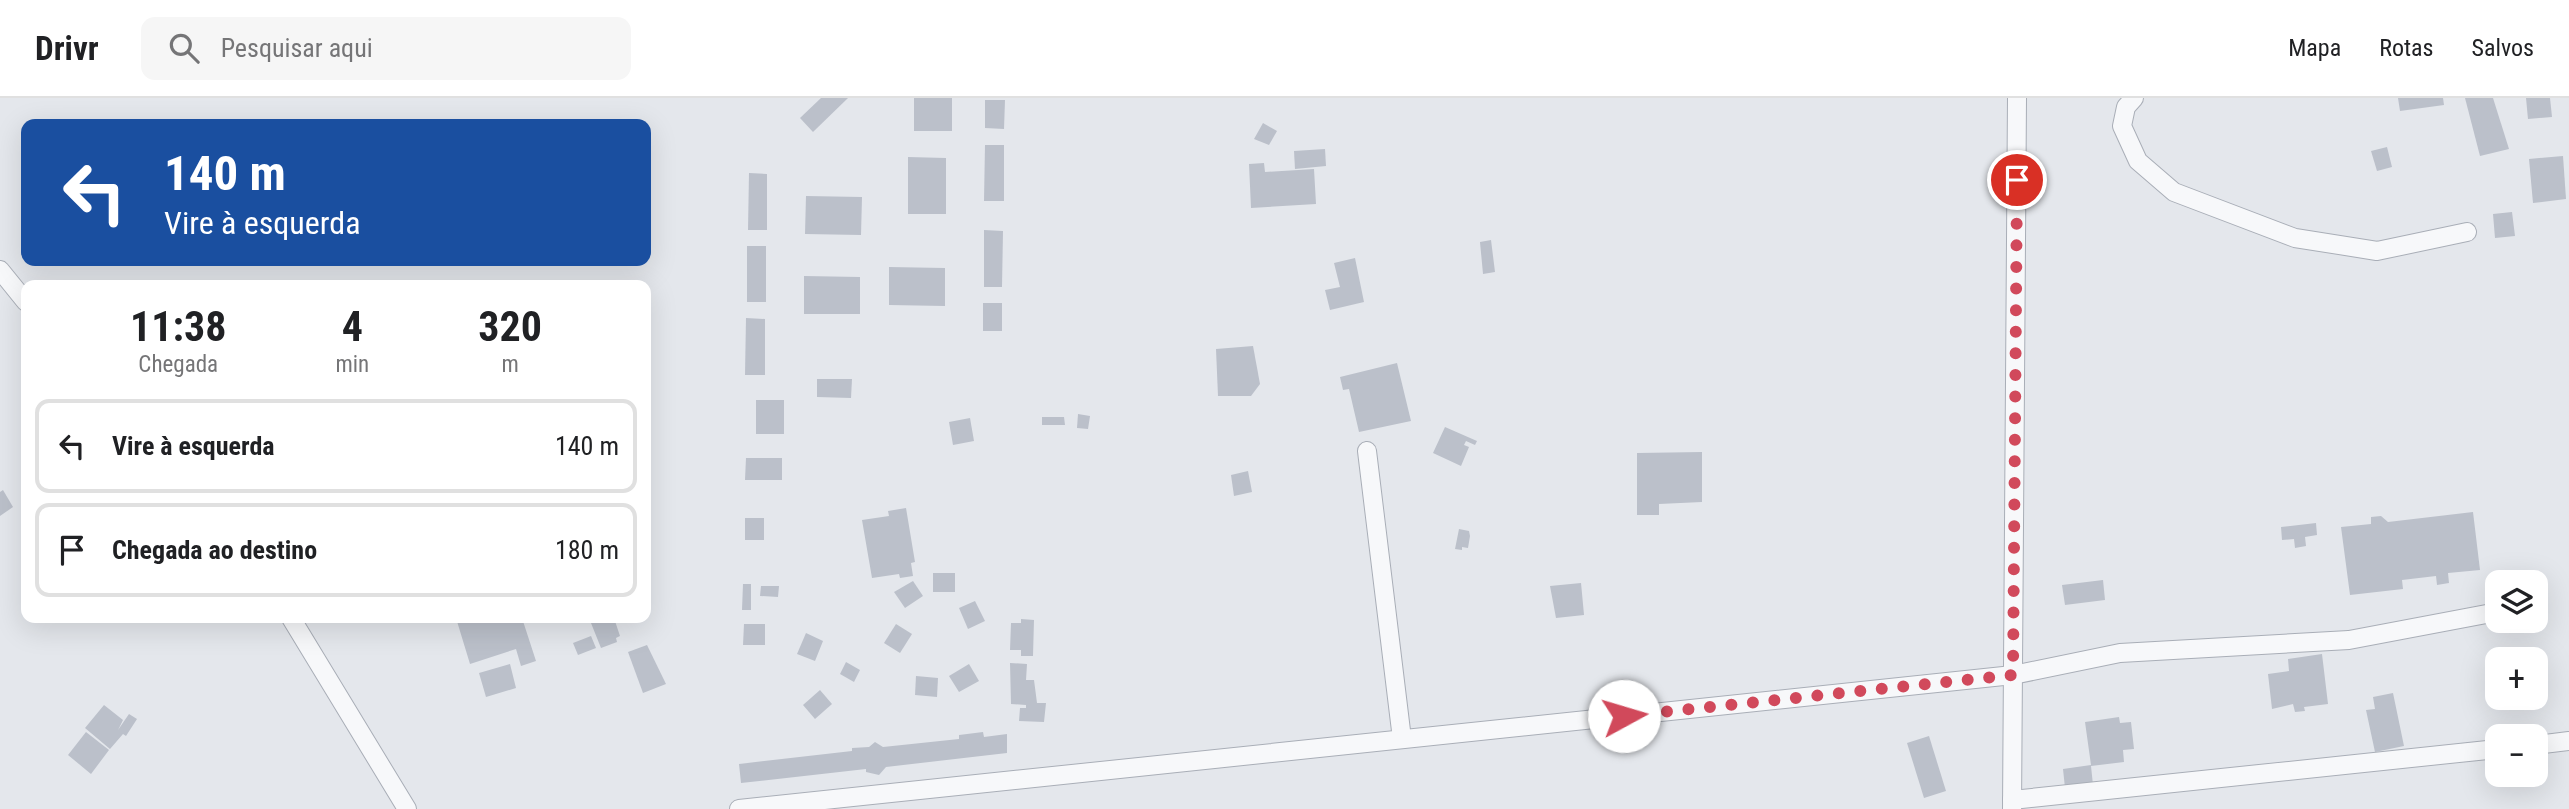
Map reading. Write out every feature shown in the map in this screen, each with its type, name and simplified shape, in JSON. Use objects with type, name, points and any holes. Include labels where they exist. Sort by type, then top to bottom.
[{"type":"street","points":[[2017,98],[2012,804],[2485,750]]},
{"type":"street","points":[[2134,98],[2126,107],[2122,126],[2138,161],[2174,192],[2295,238],[2377,251],[2467,232]]},
{"type":"street","points":[[0,270],[21,296]]},
{"type":"street","points":[[1367,451],[1402,739]]},
{"type":"street","points":[[740,809],[2013,675],[2120,653],[2349,640],[2485,614]]},
{"type":"street","points":[[294,623],[407,809]]},
{"type":"street","points":[[2548,744],[2569,741]]},
{"type":"building","points":[[821,98],[848,98],[813,132],[800,118]]},
{"type":"building","points":[[914,98],[952,98],[952,131],[914,131]]},
{"type":"building","points":[[2398,98],[2443,98],[2444,105],[2400,111]]},
{"type":"building","points":[[2465,98],[2493,98],[2509,149],[2480,156]]},
{"type":"building","points":[[2526,98],[2550,98],[2552,117],[2528,119]]},
{"type":"building","points":[[985,100],[1005,100],[1004,129],[985,128]]},
{"type":"building","points":[[1263,123],[1277,131],[1269,145],[1254,139]]},
{"type":"building","points":[[985,145],[1004,145],[1004,201],[984,201]]},
{"type":"building","points":[[2387,147],[2392,167],[2377,171],[2371,151]]},
{"type":"building","points":[[1325,149],[1326,166],[1295,169],[1294,151]]},
{"type":"building","points":[[2563,156],[2566,199],[2533,203],[2529,159]]},
{"type":"building","points":[[908,157],[946,158],[946,214],[908,214]]},
{"type":"building","points":[[1264,163],[1265,172],[1314,169],[1316,204],[1251,208],[1249,164]]},
{"type":"building","points":[[749,173],[767,174],[767,230],[748,230]]},
{"type":"building","points":[[806,196],[862,197],[861,235],[805,234]]},
{"type":"building","points":[[2512,212],[2515,236],[2495,238],[2493,214]]},
{"type":"building","points":[[984,230],[1003,231],[1002,287],[984,287]]},
{"type":"building","points":[[1491,240],[1495,272],[1483,274],[1480,242]]},
{"type":"building","points":[[747,246],[766,246],[766,302],[747,302]]},
{"type":"building","points":[[1355,258],[1364,302],[1330,310],[1325,290],[1340,287],[1334,263]]},
{"type":"building","points":[[889,267],[945,268],[945,306],[889,305]]},
{"type":"building","points":[[804,276],[860,277],[860,314],[804,314]]},
{"type":"building","points":[[983,303],[1002,303],[1002,331],[983,331]]},
{"type":"building","points":[[746,318],[765,319],[765,375],[745,375]]},
{"type":"building","points":[[1253,346],[1260,384],[1251,396],[1218,396],[1216,349]]},
{"type":"building","points":[[1397,363],[1411,421],[1359,432],[1349,389],[1343,390],[1340,377]]},
{"type":"building","points":[[817,379],[852,379],[851,398],[817,397]]},
{"type":"building","points":[[756,400],[784,400],[784,434],[756,434]]},
{"type":"building","points":[[1078,414],[1090,416],[1088,429],[1077,428]]},
{"type":"building","points":[[1042,417],[1064,417],[1065,425],[1042,425]]},
{"type":"building","points":[[970,418],[974,441],[953,445],[949,422]]},
{"type":"building","points":[[1445,427],[1477,441],[1475,445],[1466,441],[1464,445],[1469,447],[1461,466],[1433,453]]},
{"type":"building","points":[[1702,452],[1702,502],[1659,504],[1659,515],[1637,515],[1637,453]]},
{"type":"building","points":[[746,458],[782,458],[782,480],[745,480]]},
{"type":"building","points":[[1248,471],[1252,492],[1234,496],[1231,475]]},
{"type":"building","points":[[3,490],[13,507],[0,516],[0,492]]},
{"type":"building","points":[[906,508],[915,562],[911,563],[913,576],[900,578],[899,574],[872,578],[862,520],[889,516],[888,511]]},
{"type":"building","points":[[2473,512],[2480,570],[2448,573],[2449,583],[2437,585],[2436,576],[2402,580],[2403,589],[2350,595],[2341,527],[2371,524],[2371,517],[2381,516],[2388,522]]},
{"type":"building","points":[[745,518],[764,518],[764,540],[745,540]]},
{"type":"building","points":[[2316,523],[2317,535],[2305,537],[2306,546],[2295,548],[2294,539],[2282,540],[2281,527]]},
{"type":"building","points":[[1459,529],[1469,531],[1470,536],[1468,548],[1462,547],[1462,550],[1455,549]]},
{"type":"building","points":[[933,573],[955,573],[955,592],[933,592]]},
{"type":"building","points":[[2103,580],[2105,600],[2065,605],[2062,585]]},
{"type":"building","points":[[913,581],[923,596],[905,608],[894,592]]},
{"type":"building","points":[[1581,583],[1584,615],[1556,618],[1550,586]]},
{"type":"building","points":[[743,584],[751,584],[751,610],[742,610]]},
{"type":"building","points":[[761,586],[779,586],[778,597],[760,596]]},
{"type":"building","points":[[975,601],[985,621],[968,629],[959,608]]},
{"type":"building","points":[[1021,619],[1034,620],[1033,656],[1021,656],[1021,650],[1010,650],[1011,623],[1021,623]]},
{"type":"building","points":[[458,623],[524,623],[536,661],[521,666],[516,649],[470,664]]},
{"type":"building","points":[[591,623],[616,623],[620,636],[616,638],[617,642],[601,648]]},
{"type":"building","points":[[744,624],[765,624],[765,645],[743,645]]},
{"type":"building","points":[[896,624],[912,634],[900,653],[884,643]]},
{"type":"building","points":[[806,633],[823,641],[815,661],[797,654]]},
{"type":"building","points":[[591,636],[596,648],[578,655],[573,643]]},
{"type":"building","points":[[647,645],[666,684],[643,693],[628,652]]},
{"type":"building","points":[[2322,654],[2328,704],[2304,707],[2305,711],[2295,712],[2293,704],[2272,709],[2268,674],[2289,671],[2288,659]]},
{"type":"building","points":[[846,662],[860,670],[854,682],[840,674]]},
{"type":"building","points":[[1010,663],[1027,664],[1026,680],[1034,680],[1037,703],[1046,703],[1044,722],[1019,721],[1020,708],[1026,708],[1026,705],[1011,704]]},
{"type":"building","points":[[510,664],[516,688],[486,697],[479,673]]},
{"type":"building","points":[[969,664],[979,681],[959,692],[949,676]]},
{"type":"building","points":[[916,676],[938,678],[937,697],[915,695]]},
{"type":"building","points":[[820,690],[832,704],[815,719],[803,705]]},
{"type":"building","points":[[2393,693],[2404,746],[2375,752],[2366,710],[2375,709],[2373,697]]},
{"type":"building","points":[[104,705],[123,720],[118,730],[129,714],[137,719],[126,736],[123,734],[110,749],[85,728]]},
{"type":"building","points":[[2119,717],[2120,723],[2131,722],[2134,749],[2123,750],[2124,762],[2091,766],[2093,785],[2065,788],[2063,769],[2091,765],[2085,722]]},
{"type":"building","points":[[86,732],[109,750],[91,774],[68,755]]},
{"type":"building","points":[[983,732],[984,737],[1007,734],[1007,753],[886,767],[879,775],[866,772],[866,769],[741,783],[739,764],[852,751],[852,748],[869,747],[875,742],[883,747],[959,739],[959,735]]},
{"type":"building","points":[[1929,736],[1946,791],[1924,798],[1907,743]]},
{"type":"route","points":[[1624,716],[2013,675],[2017,180]]}]
